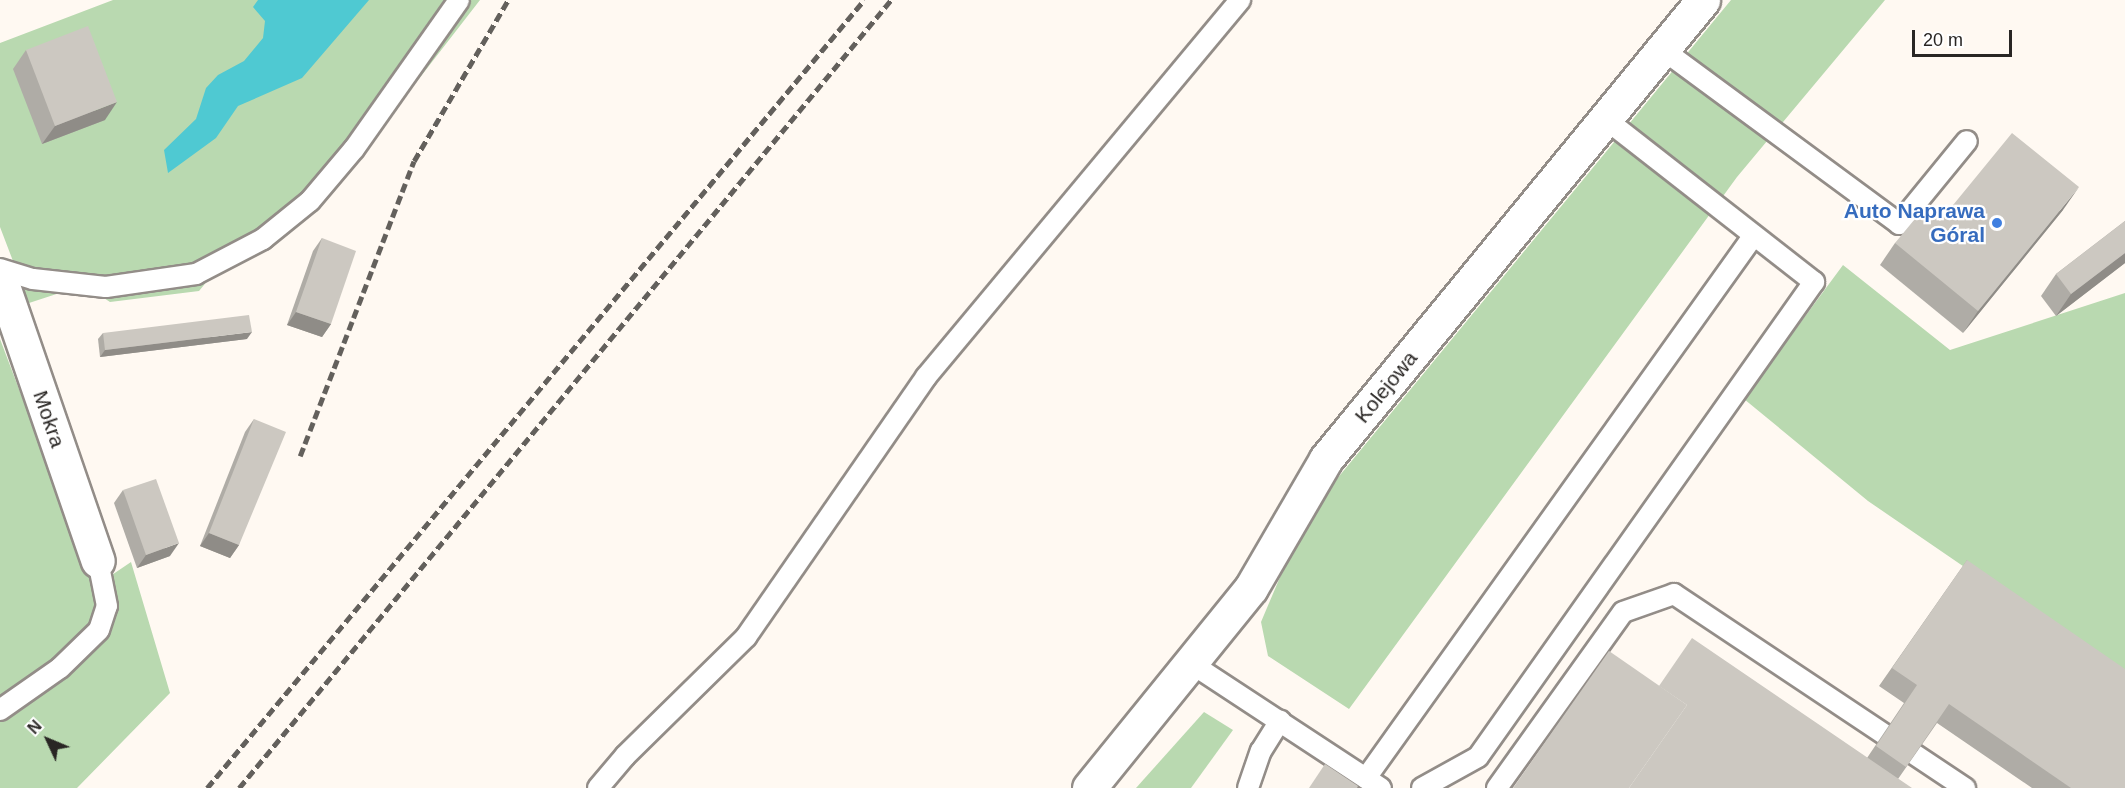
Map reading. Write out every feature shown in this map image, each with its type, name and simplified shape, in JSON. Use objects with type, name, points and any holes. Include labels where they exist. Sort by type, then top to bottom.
[{"type":"street","name":"Kolejowa","points":[[1089,788],[1192,664],[1251,588],[1326,459],[1703,0]]},
{"type":"street","name":"Mokra","points":[[0,277],[98,561]]},
{"type":"lane","points":[[0,269],[33,279],[106,287],[196,274],[263,240],[310,201],[354,149],[459,0]]},
{"type":"lane","points":[[598,788],[625,756],[746,637],[926,377],[1240,0]]},
{"type":"lane","points":[[1662,49],[1899,224],[1967,141]]},
{"type":"lane","points":[[1422,788],[1478,757],[1814,282],[1605,119]]},
{"type":"lane","points":[[1192,664],[1374,783],[1754,235]]},
{"type":"lane","points":[[0,710],[60,668],[99,630],[107,606],[98,561]]},
{"type":"lane","points":[[1497,788],[1623,612],[1674,594],[1965,788]]},
{"type":"lane","points":[[1248,788],[1261,751],[1280,722]]},
{"type":"green space","points":[[113,0],[480,0],[318,209],[228,256],[199,291],[110,302],[84,285],[29,303],[0,227],[0,43]]},
{"type":"green space","points":[[1731,0],[1885,0],[1737,177],[1349,709],[1268,656],[1261,622],[1292,549],[1336,480]]},
{"type":"green space","points":[[1843,265],[1950,350],[2125,293],[2125,677],[1868,501],[1744,399]]},
{"type":"green space","points":[[0,339],[94,587],[131,562],[170,693],[77,788],[0,788]]},
{"type":"green space","points":[[1204,712],[1233,730],[1191,788],[1136,788]]},
{"type":"water","points":[[258,0],[369,0],[302,78],[238,106],[216,138],[168,173],[164,150],[196,119],[206,88],[218,75],[244,61],[263,38],[265,21],[253,7]]},
{"type":"building","points":[[88,26],[117,102],[55,126],[26,50]]},
{"type":"building","points":[[2012,133],[2079,187],[1978,311],[1895,243],[1924,208],[1940,221]]},
{"type":"building","points":[[2125,221],[2125,253],[2071,294],[2056,274]]},
{"type":"building","points":[[322,238],[356,251],[331,324],[296,312]]},
{"type":"building","points":[[249,315],[252,332],[105,350],[103,333]]},
{"type":"building","points":[[254,419],[286,432],[239,545],[209,533]]},
{"type":"building","points":[[156,479],[179,543],[146,555],[123,490]]},
{"type":"building","points":[[1967,560],[2125,669],[2125,788],[2071,788],[1949,704],[1906,767],[1876,746],[1917,685],[1892,668]]},
{"type":"building","points":[[1692,638],[1912,788],[1629,788],[1687,705],[1659,686]]},
{"type":"building","points":[[1609,651],[1687,705],[1629,788],[1513,788]]},
{"type":"building","points":[[1325,764],[1358,786],[1357,788],[1309,788]]},
{"type":"railway","points":[[300,456],[414,161],[508,0]]},
{"type":"railway","points":[[207,788],[864,0]]},
{"type":"railway","points":[[239,788],[891,0]]},
{"type":"place","name":"Auto Naprawa Góral","points":[[1997,223]]}]
